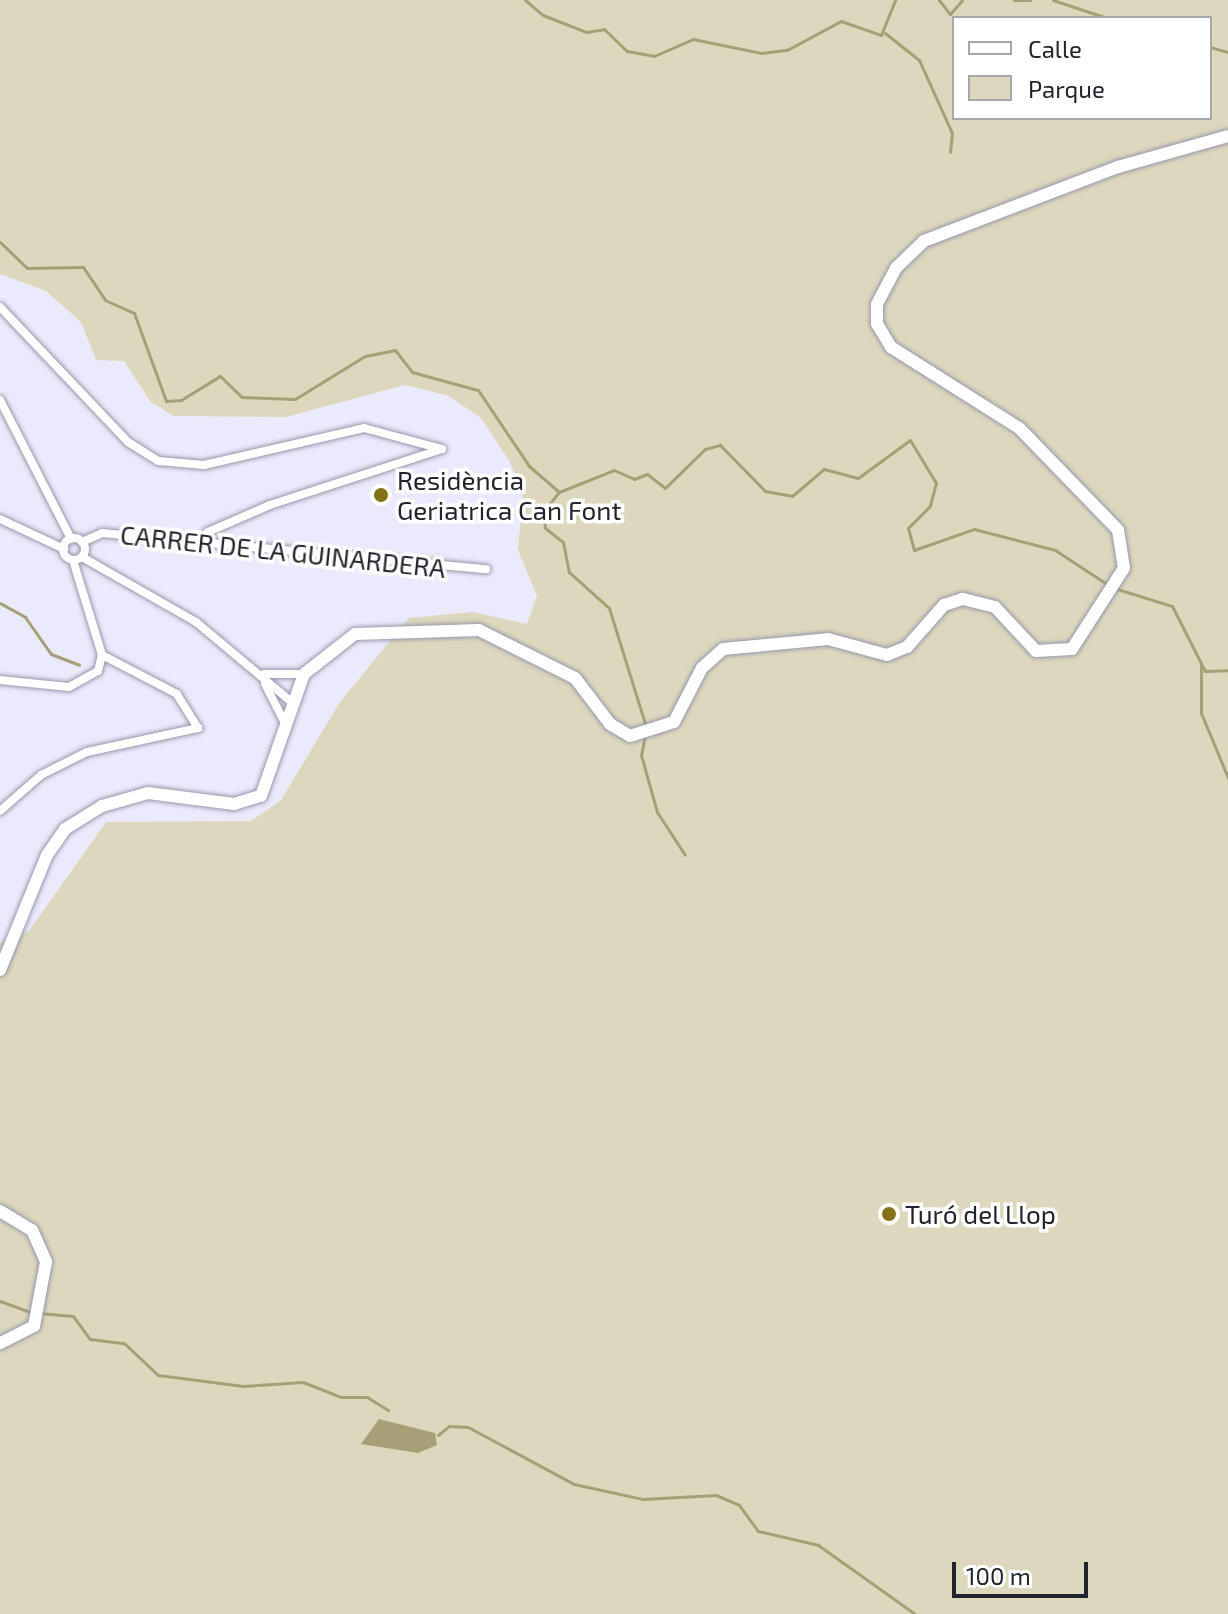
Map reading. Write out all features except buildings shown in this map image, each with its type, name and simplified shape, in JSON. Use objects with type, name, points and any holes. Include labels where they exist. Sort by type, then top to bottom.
[{"type":"street","points":[[0,970],[47,855],[65,829],[102,806],[148,793],[255,800],[272,779],[304,674],[325,651],[363,632],[479,630],[575,678],[623,734],[656,733],[680,715],[708,660],[736,645],[786,648],[828,639],[887,655],[907,647],[944,605],[963,599],[995,607],[1036,651],[1057,655],[1079,643],[1127,561],[1112,523],[1019,428],[891,347],[877,324],[877,304],[896,268],[924,241],[1118,167],[1228,136]]},
{"type":"street","points":[[0,307],[128,442],[159,461],[204,465],[364,428],[442,449],[270,505],[208,532],[199,543]]},
{"type":"street","points":[[0,400],[71,539],[82,542],[77,558],[102,655],[94,676],[76,686],[0,680]]},
{"type":"street","points":[[0,519],[64,549],[196,622],[293,703]]},
{"type":"street","name":"CARRER DE LA GUINARDERA","points":[[82,542],[102,533],[486,569]]},
{"type":"street","points":[[64,549],[71,539]]},
{"type":"street","points":[[0,811],[41,775],[87,752],[181,737],[198,728],[177,694],[102,655]]},
{"type":"street","points":[[256,670],[281,679],[304,674]]},
{"type":"street","points":[[256,670],[287,727]]},
{"type":"street","points":[[0,1211],[32,1230],[46,1262],[34,1326],[0,1343]]},
{"type":"green space","points":[[0,0],[1228,0],[1228,1614],[0,1614],[0,943],[29,931],[106,822],[251,821],[281,800],[340,702],[409,618],[472,612],[527,624],[537,596],[518,550],[523,494],[510,462],[481,418],[449,396],[405,385],[286,417],[173,416],[150,401],[124,361],[96,360],[81,322],[46,291],[0,274]]},
{"type":"shaded area","points":[[379,1419],[435,1433],[437,1445],[418,1453],[361,1444]]},
{"type":"waterway","points":[[525,0],[543,15],[586,32],[604,29],[627,51],[654,56],[693,39],[761,53],[787,50],[841,21],[881,35],[895,0]]},
{"type":"waterway","points":[[939,0],[950,14],[962,0]]},
{"type":"waterway","points":[[1014,0],[1030,0]]},
{"type":"waterway","points":[[1053,0],[1101,16]]},
{"type":"waterway","points":[[885,33],[919,60],[952,133],[950,152]]},
{"type":"waterway","points":[[1212,48],[1228,52]]},
{"type":"waterway","points":[[0,242],[27,268],[83,267],[105,300],[134,313],[166,401],[181,400],[220,376],[242,397],[295,399],[365,356],[395,350],[412,372],[478,390],[529,466],[559,492],[543,512],[545,528],[563,542],[569,572],[609,608],[646,727]]},
{"type":"waterway","points":[[559,492],[614,470],[634,479],[647,474],[665,488],[705,449],[720,445],[765,491],[792,496],[824,469],[858,478],[910,440],[936,483],[930,506],[908,528],[914,550],[974,529],[1055,550],[1110,586]]},
{"type":"waterway","points":[[1117,589],[1172,606],[1205,671],[1228,670]]},
{"type":"waterway","points":[[0,603],[25,617],[51,654],[79,665]]},
{"type":"waterway","points":[[1201,663],[1201,713],[1228,778]]},
{"type":"waterway","points":[[645,735],[641,755],[657,812],[685,855]]},
{"type":"waterway","points":[[0,1301],[31,1312]]},
{"type":"waterway","points":[[39,1313],[73,1316],[90,1339],[124,1343],[158,1375],[243,1386],[303,1382],[341,1397],[367,1397],[388,1410]]},
{"type":"waterway","points":[[438,1435],[449,1426],[468,1427],[574,1484],[643,1499],[716,1495],[739,1505],[758,1531],[818,1545],[915,1614]]},
{"type":"place","name":"Residència Geriatrica Can Font","points":[[381,495]]},
{"type":"place","name":"Turó del Llop","points":[[889,1214]]}]
